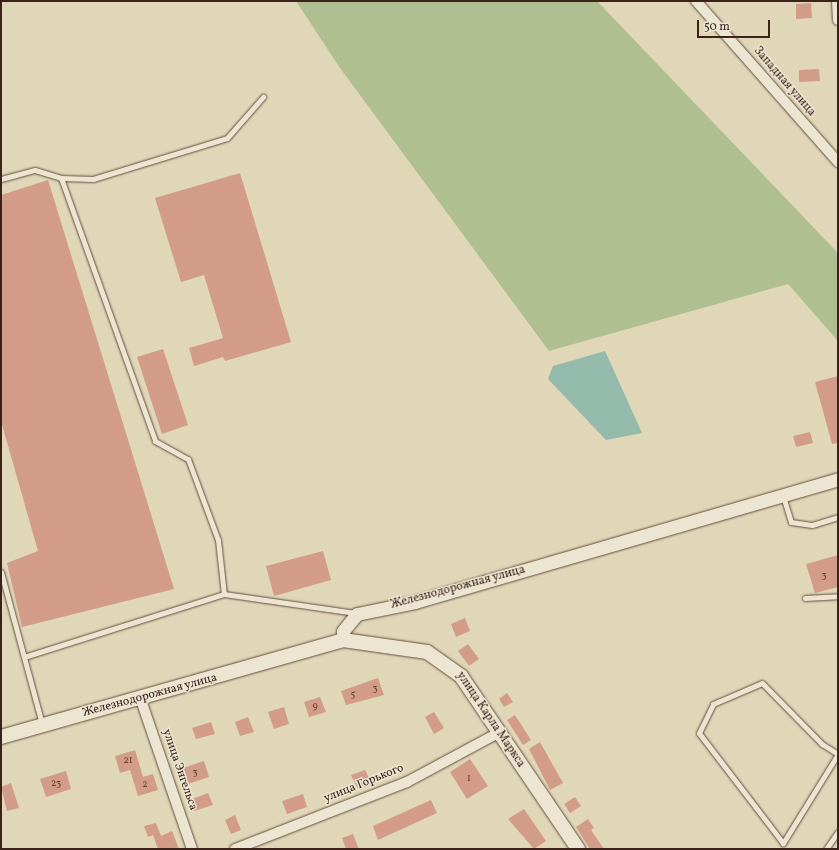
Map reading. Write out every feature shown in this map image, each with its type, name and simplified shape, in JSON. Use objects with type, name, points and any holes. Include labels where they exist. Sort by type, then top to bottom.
[{"type":"main road","name":"Железнодорожная улица","points":[[1,737],[42,724],[141,700],[343,640]]},
{"type":"main road","name":"улица Карла Маркса","points":[[343,640],[438,656],[461,676],[498,733],[578,849]]},
{"type":"street","name":"Западная улица","points":[[696,1],[838,162]]},
{"type":"street","points":[[837,1],[838,20]]},
{"type":"street","name":"Железнодорожная улица","points":[[357,614],[415,602],[838,479]]},
{"type":"street","points":[[343,640],[343,631],[357,614]]},
{"type":"street","name":"улица Энгельса","points":[[141,700],[192,849]]},
{"type":"street","name":"улица Горького","points":[[235,849],[408,782],[498,733]]},
{"type":"lane","points":[[1,179],[34,170],[61,178],[93,179],[227,138],[263,97]]},
{"type":"lane","points":[[61,178],[155,441],[188,459],[218,540],[224,594]]},
{"type":"lane","points":[[782,495],[791,522],[812,525],[838,517]]},
{"type":"lane","points":[[1,572],[42,724]]},
{"type":"lane","points":[[24,657],[224,594],[357,614]]},
{"type":"lane","points":[[805,598],[838,596]]},
{"type":"lane","points":[[783,843],[838,754],[822,744],[762,683],[713,704],[698,733],[787,849]]},
{"type":"lane","points":[[826,849],[838,832]]},
{"type":"shaded area","points":[[296,1],[597,1],[838,253],[838,341],[788,284],[549,351],[340,68]]},
{"type":"shaded area","points":[[605,351],[642,433],[606,440],[548,379],[553,366]]},
{"type":"building","points":[[811,3],[812,18],[796,19],[796,4]]},
{"type":"building","points":[[819,69],[820,81],[799,82],[799,70]]},
{"type":"building","points":[[240,173],[291,342],[225,361],[223,357],[194,366],[189,348],[223,338],[204,275],[181,282],[155,198]]},
{"type":"building","points":[[48,180],[174,589],[22,627],[7,563],[38,551],[1,421],[1,195]]},
{"type":"building","points":[[163,349],[188,425],[162,434],[137,357]]},
{"type":"building","points":[[838,376],[838,443],[832,444],[815,382]]},
{"type":"building","points":[[810,432],[813,443],[796,447],[793,436]]},
{"type":"building","points":[[323,551],[331,580],[274,596],[266,566]]},
{"type":"building","points":[[838,555],[838,587],[815,593],[806,564]]},
{"type":"building","points":[[465,618],[470,631],[456,637],[451,624]]},
{"type":"building","points":[[468,644],[479,659],[469,666],[458,651]]},
{"type":"building","points":[[378,678],[384,695],[346,705],[341,691]]},
{"type":"building","points":[[507,693],[513,702],[504,707],[499,699]]},
{"type":"building","points":[[320,697],[326,712],[309,717],[304,702]]},
{"type":"building","points":[[284,707],[289,724],[274,729],[268,712]]},
{"type":"building","points":[[434,712],[444,728],[434,734],[425,717]]},
{"type":"building","points":[[515,715],[531,740],[523,745],[507,720]]},
{"type":"building","points":[[248,717],[254,732],[240,736],[235,722]]},
{"type":"building","points":[[211,722],[215,734],[196,739],[192,728]]},
{"type":"building","points":[[540,742],[563,783],[550,790],[529,749]]},
{"type":"building","points":[[135,750],[143,777],[153,774],[158,790],[138,796],[130,770],[120,773],[115,756]]},
{"type":"building","points":[[470,759],[488,786],[467,799],[450,772]]},
{"type":"building","points":[[204,761],[209,777],[185,785],[180,769]]},
{"type":"building","points":[[365,770],[372,784],[358,789],[351,775]]},
{"type":"building","points":[[66,771],[71,789],[46,797],[40,779]]},
{"type":"building","points":[[11,783],[19,808],[7,811],[1,787]]},
{"type":"building","points":[[208,793],[213,805],[194,811],[190,800]]},
{"type":"building","points":[[303,794],[307,807],[287,814],[282,801]]},
{"type":"building","points":[[575,797],[581,806],[570,813],[564,804]]},
{"type":"building","points":[[431,800],[437,813],[378,840],[373,826]]},
{"type":"building","points":[[524,809],[546,841],[534,849],[508,819]]},
{"type":"building","points":[[235,815],[241,830],[231,834],[225,820]]},
{"type":"building","points":[[588,819],[594,828],[591,830],[604,849],[590,849],[576,827]]},
{"type":"building","points":[[156,823],[161,836],[172,831],[179,849],[158,849],[153,835],[148,837],[144,826]]},
{"type":"building","points":[[353,834],[359,849],[346,849],[342,838]]}]
